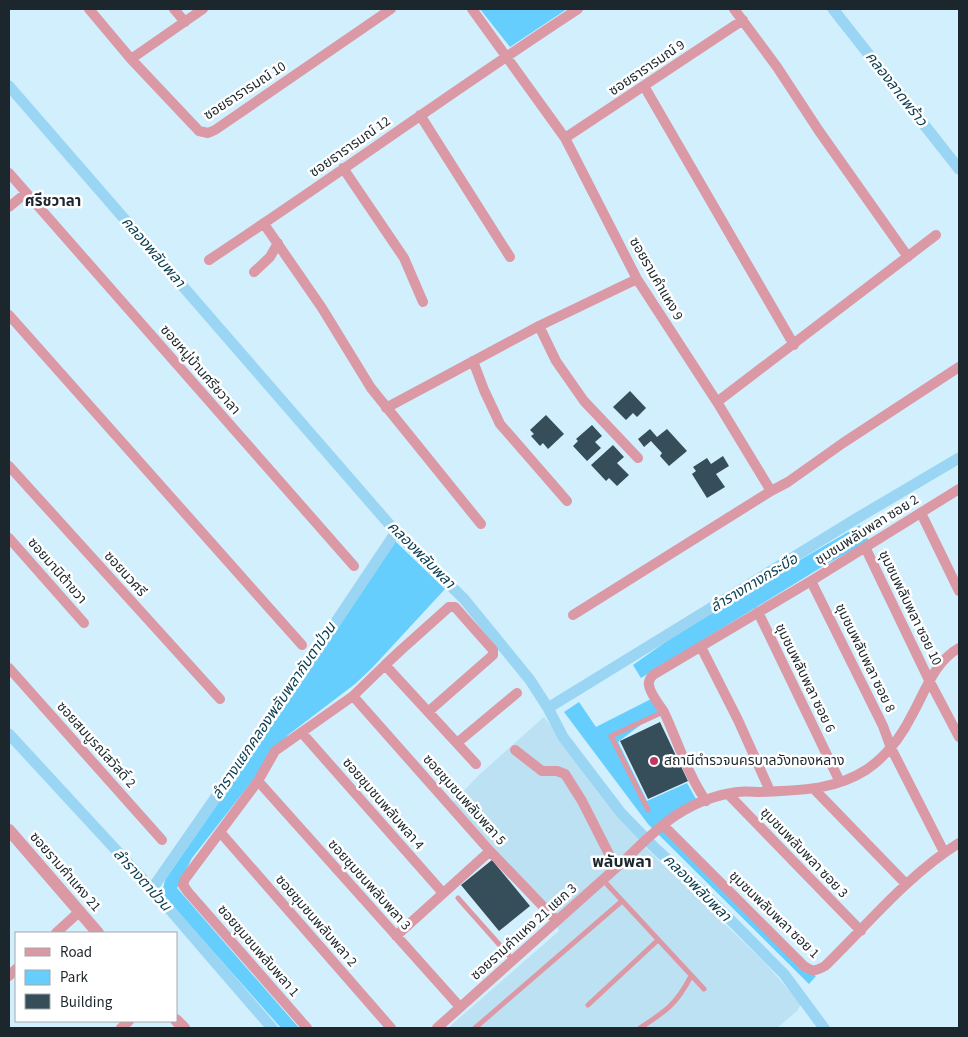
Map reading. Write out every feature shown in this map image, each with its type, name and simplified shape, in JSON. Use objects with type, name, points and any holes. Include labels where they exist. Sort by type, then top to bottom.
[{"type":"street","name":"ซอยธารารมณ์ 10","points":[[89,9],[131,59],[199,131],[208,133],[391,9]]},
{"type":"street","points":[[174,9],[185,22]]},
{"type":"street","points":[[131,59],[203,9]]},
{"type":"street","name":"ซอยรามคำแหง 9","points":[[472,9],[565,138],[637,279],[717,402],[771,491]]},
{"type":"street","name":"ซอยธารารมณ์ 12","points":[[209,260],[506,56],[578,9]]},
{"type":"street","points":[[734,9],[778,67],[819,131],[908,257]]},
{"type":"street","name":"ซอยธารารมณ์ 9","points":[[565,138],[743,20]]},
{"type":"street","points":[[644,86],[794,345]]},
{"type":"street","points":[[420,116],[510,257]]},
{"type":"street","points":[[344,168],[404,258],[423,302]]},
{"type":"street","name":"ซอยหมู่บ้านศรีชวาลา","points":[[9,173],[354,566]]},
{"type":"street","points":[[9,207],[26,193]]},
{"type":"street","points":[[264,224],[330,321],[371,388],[482,524]]},
{"type":"street","points":[[717,402],[936,235]]},
{"type":"street","points":[[254,272],[270,257],[278,243]]},
{"type":"street","points":[[386,408],[539,326],[637,279]]},
{"type":"street","points":[[9,315],[302,645]]},
{"type":"street","points":[[539,326],[556,361],[584,401],[638,458]]},
{"type":"street","points":[[473,361],[500,424],[567,501]]},
{"type":"street","points":[[573,615],[788,482],[959,367]]},
{"type":"street","name":"ซอยนวศรี","points":[[9,466],[220,699]]},
{"type":"street","name":"ชุมชนพลับพลา ซอย 2","points":[[706,801],[696,785],[663,712],[648,684],[649,679],[959,489]]},
{"type":"street","points":[[921,513],[959,591]]},
{"type":"street","name":"ซอยมานิต้าขวา","points":[[9,538],[84,623]]},
{"type":"street","name":"ชุมชนพลับพลา ซอย 10","points":[[865,547],[929,680],[959,737]]},
{"type":"street","name":"ชุมชนพลับพลา ซอย 8","points":[[811,581],[883,726],[891,748],[944,852]]},
{"type":"street","points":[[220,832],[258,781],[275,751],[353,696],[400,650],[449,607],[455,607],[493,650],[493,655],[428,712]]},
{"type":"street","name":"ชุมชนพลับพลา ซอย 6","points":[[758,612],[840,782]]},
{"type":"street","points":[[702,647],[770,791]]},
{"type":"street","name":"ซอยรามคำแหง 21 แยก 3","points":[[437,1028],[616,868],[650,835],[680,811],[728,794],[740,792],[814,789],[840,782],[865,771],[883,758],[899,739],[929,680],[941,663],[959,648]]},
{"type":"street","points":[[385,665],[476,764]]},
{"type":"street","name":"ซอยสมบูรณ์สวัสดิ์ 2","points":[[9,668],[162,840]]},
{"type":"street","points":[[457,743],[517,693]]},
{"type":"street","name":"ซอยชุมชนพลับพลา 5","points":[[353,696],[490,851],[557,921]]},
{"type":"street","name":"ซอยชุมชนพลับพลา 4","points":[[302,733],[442,893]]},
{"type":"street","points":[[515,750],[542,771],[557,771],[565,774],[582,802],[616,868]]},
{"type":"street","name":"ซอยชุมชนพลับพลา 3","points":[[258,781],[460,1007]]},
{"type":"street","points":[[814,789],[906,884]]},
{"type":"street","name":"ชุมชนพลับพลา ซอย 3","points":[[728,794],[861,931]]},
{"type":"street","name":"ชุมชนพลับพลา ซอย 1","points":[[663,825],[804,966],[811,970],[818,970],[825,966],[906,884],[959,842]]},
{"type":"street","name":"ซอยรามคำแหง 21","points":[[9,830],[97,932]]},
{"type":"street","name":"ซอยชุมชนพลับพลา 1","points":[[220,832],[185,879],[183,885],[307,1028]]},
{"type":"street","name":"ซอยชุมชนพลับพลา 2","points":[[220,832],[391,1028]]},
{"type":"street","points":[[396,936],[490,851]]},
{"type":"street","points":[[57,932],[79,912]]},
{"type":"lane","points":[[648,810],[611,736],[663,712]]},
{"type":"lane","points":[[602,880],[704,989]]},
{"type":"lane","points":[[458,898],[513,960]]},
{"type":"lane","points":[[475,1028],[622,901]]},
{"type":"lane","points":[[588,1005],[658,940]]},
{"type":"lane","points":[[640,1028],[669,1009],[691,976]]},
{"type":"shaded area","points":[[544,717],[647,849],[765,963],[801,1004],[797,1011],[777,1028],[448,1028],[559,931],[553,913],[453,802],[479,775]]},
{"type":"green space","points":[[480,9],[567,9],[510,47]]},
{"type":"green space","points":[[860,525],[869,541],[825,565],[641,678],[633,665],[694,622]]},
{"type":"green space","points":[[395,541],[445,589],[355,684],[288,735],[192,858],[177,888],[299,1028],[281,1028],[162,894],[165,880]]},
{"type":"green space","points":[[651,699],[659,711],[618,742],[647,801],[687,783],[696,799],[653,829],[564,712],[579,702],[596,727]]},
{"type":"green space","points":[[664,828],[802,967],[816,976],[809,984],[658,834]]},
{"type":"building","points":[[630,391],[646,408],[637,417],[633,413],[626,420],[613,407]]},
{"type":"building","points":[[546,415],[564,434],[548,449],[543,443],[540,446],[531,436],[534,434],[530,430]]},
{"type":"building","points":[[592,425],[602,436],[595,442],[601,448],[587,461],[573,446],[578,441],[576,439]]},
{"type":"building","points":[[650,429],[657,437],[667,429],[687,451],[669,466],[660,456],[662,453],[651,441],[644,447],[638,439]]},
{"type":"building","points":[[613,445],[624,457],[617,463],[629,475],[617,486],[609,478],[606,481],[591,465]]},
{"type":"building","points":[[723,456],[729,466],[716,474],[725,487],[707,498],[692,474],[696,471],[693,467],[707,458],[711,464]]},
{"type":"building","name":"สถานีตำรวจนครบาลวังทองหลาง","points":[[660,722],[688,781],[648,799],[620,741]]},
{"type":"building","points":[[492,860],[530,906],[499,931],[461,885]]},
{"type":"waterway","name":"คลองลาดพร้าว","points":[[833,9],[959,169]]},
{"type":"waterway","name":"คลองพลับพลา","points":[[9,86],[396,532],[464,599],[530,680],[548,708],[563,737],[621,813],[784,974],[824,1028]]},
{"type":"waterway","name":"ลำรางทางกระบือ","points":[[548,708],[859,517],[959,458]]},
{"type":"waterway","name":"ลำรางแยกคลองพลับพลากับตาป่วน","points":[[152,889],[293,686],[396,532]]},
{"type":"waterway","name":"ลำรางตาป่วน","points":[[9,734],[152,889],[272,1028]]},
{"type":"place","name":"สถานีตำรวจนครบาลวังทองหลาง","points":[[654,761]]},
{"type":"district","name":"ศรีชวาลา","points":[[53,201]]},
{"type":"district","name":"พลับพลา","points":[[622,862]]}]
